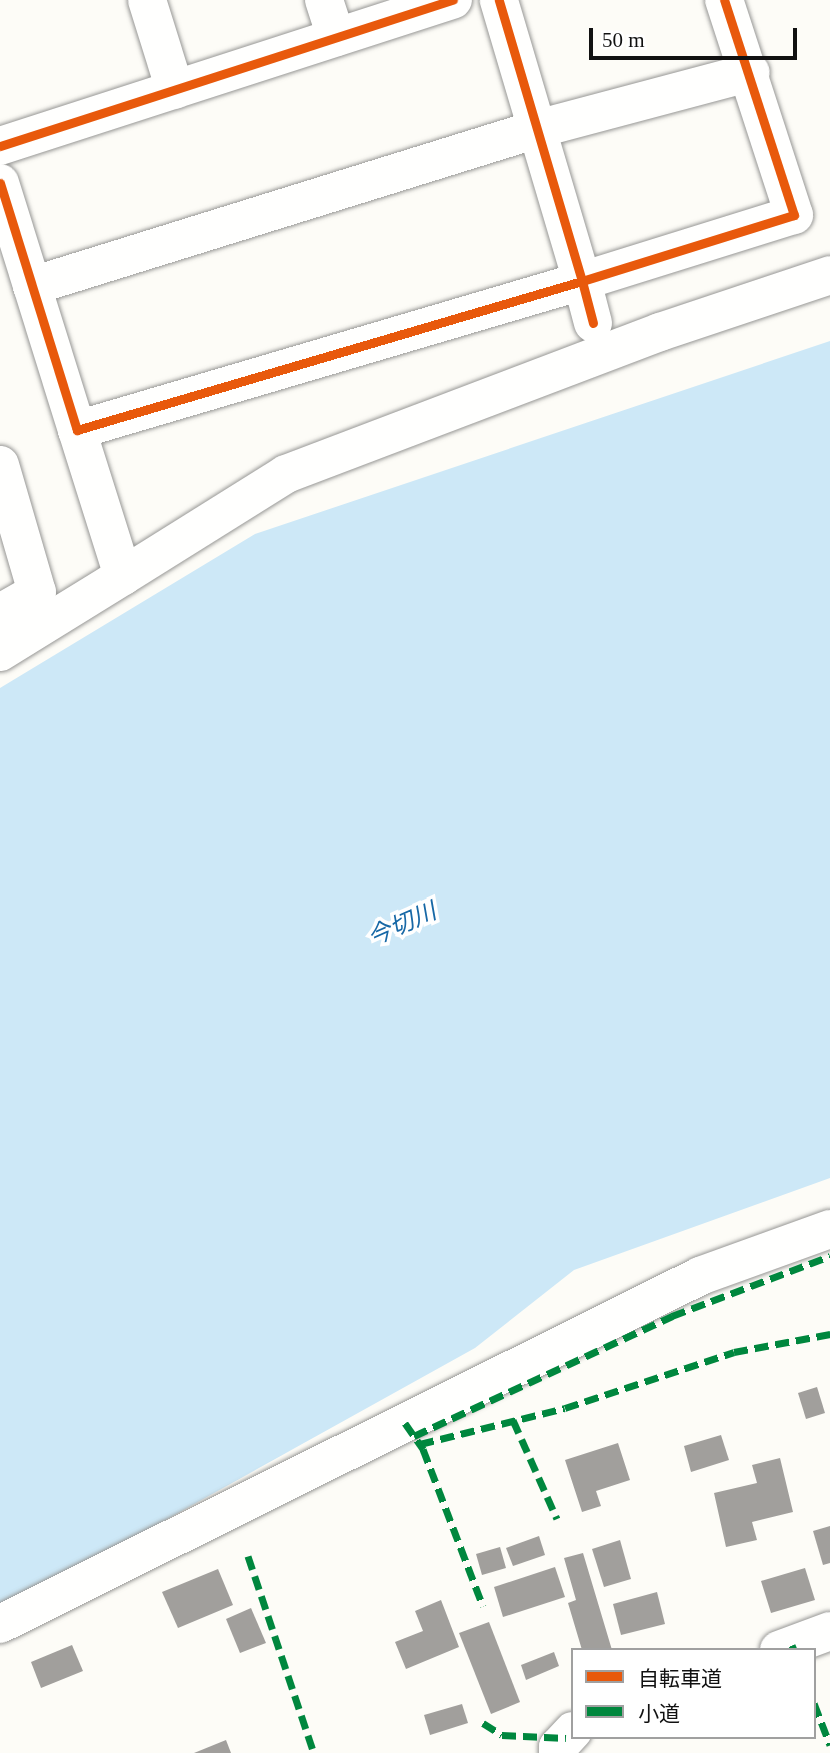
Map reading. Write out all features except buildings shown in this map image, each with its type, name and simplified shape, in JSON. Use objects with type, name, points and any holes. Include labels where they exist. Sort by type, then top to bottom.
[{"type":"street","points":[[147,0],[175,90]]},
{"type":"street","points":[[324,0],[336,37]]},
{"type":"street","points":[[0,146],[453,0]]},
{"type":"street","points":[[499,0],[593,323]]},
{"type":"street","points":[[77,430],[582,281],[794,215],[751,72],[724,0]]},
{"type":"street","points":[[32,286],[537,129],[751,72]]},
{"type":"street","points":[[0,183],[123,576]]},
{"type":"street","points":[[0,652],[286,474],[660,332],[830,275]]},
{"type":"street","points":[[0,465],[37,593],[0,613]]},
{"type":"street","points":[[0,1624],[700,1276],[830,1229]]},
{"type":"street","points":[[784,1648],[830,1631]]},
{"type":"street","points":[[558,1753],[558,1746],[571,1733]]},
{"type":"water","name":"今切川","points":[[830,341],[830,1178],[574,1270],[475,1348],[0,1612],[0,688],[255,534]]},
{"type":"marked path","points":[[414,1436],[672,1316],[830,1256]]},
{"type":"marked path","points":[[420,1444],[565,1408],[734,1352],[830,1334]]},
{"type":"marked path","points":[[513,1420],[557,1519]]},
{"type":"marked path","points":[[405,1423],[423,1449],[483,1606]]},
{"type":"marked path","points":[[248,1556],[314,1753]]},
{"type":"marked path","points":[[816,1708],[830,1745]]},
{"type":"marked path","points":[[483,1723],[502,1735],[566,1738]]},
{"type":"cycle path","points":[[0,146],[453,0]]},
{"type":"cycle path","points":[[0,183],[77,430],[582,281],[499,0]]},
{"type":"cycle path","points":[[593,323],[582,281],[794,215],[724,0]]}]
